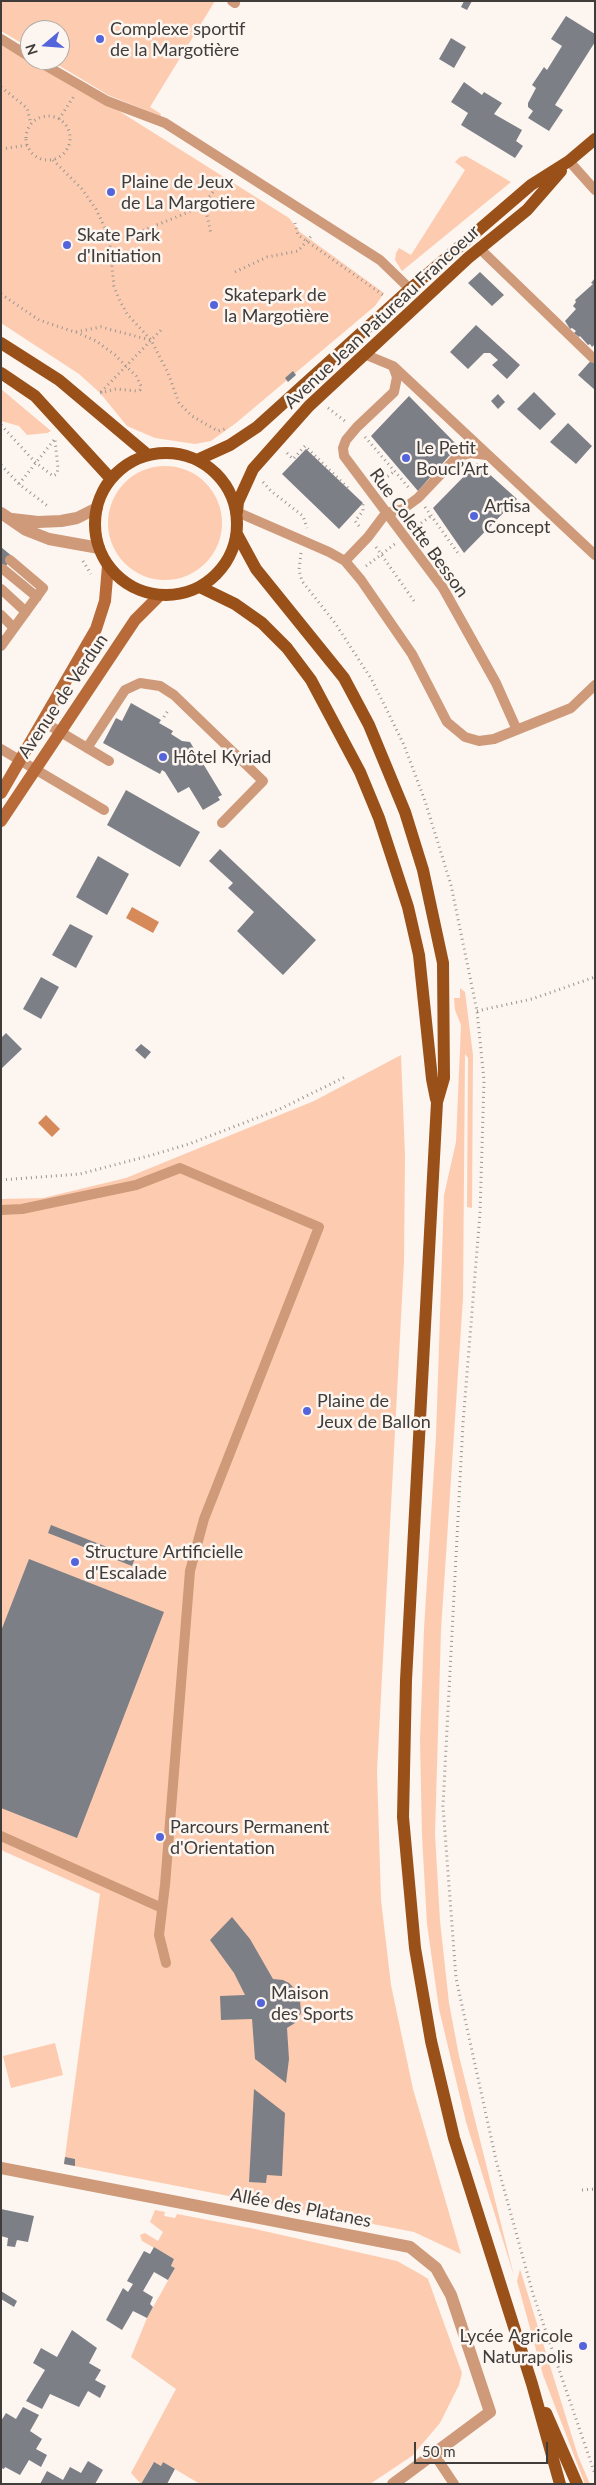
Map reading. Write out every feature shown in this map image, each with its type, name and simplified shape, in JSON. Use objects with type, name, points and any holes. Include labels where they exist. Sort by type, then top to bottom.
[{"type":"main road","name":"Avenue Jean Patureau Francoeur","points":[[197,460],[230,445],[257,428],[410,289],[531,185],[569,161],[595,139]]},
{"type":"main road","name":"Avenue Jean Patureau Francoeur","points":[[236,512],[238,502],[253,469],[309,406],[479,248],[527,210],[569,161]]},
{"type":"main road","points":[[1,343],[59,380],[148,455]]},
{"type":"main road","points":[[1,373],[35,396],[111,479]]},
{"type":"main road","points":[[179,454],[197,460],[216,472],[229,490],[236,512],[237,534],[230,555],[218,574],[200,587],[181,594],[160,595],[142,592],[123,581],[108,566],[99,548],[95,528],[97,508],[102,492],[118,471],[148,455],[179,454]]},
{"type":"main road","points":[[237,534],[256,569],[344,678],[369,725],[405,812],[425,879],[443,963],[444,1078],[437,1102],[406,1680],[403,1817],[414,1948],[431,2041],[454,2138],[532,2384],[560,2484]]},
{"type":"main road","name":"Avenue de Verdun","points":[[1,793],[96,629],[105,601],[108,566]]},
{"type":"main road","points":[[200,587],[235,604],[262,623],[288,648],[311,680],[360,772],[379,818],[408,907],[418,955],[432,1079],[437,1102]]},
{"type":"main road","name":"Avenue de Verdun","points":[[1,821],[134,620],[160,595]]},
{"type":"main road","points":[[532,2384],[577,2484]]},
{"type":"street","points":[[5,516],[55,522],[77,518],[97,508]]},
{"type":"street","points":[[5,516],[26,530],[49,539],[99,548]]},
{"type":"street","name":"Allée des Platanes","points":[[1,2168],[410,2247],[436,2268],[451,2295],[490,2412],[434,2454]]},
{"type":"street","points":[[393,2484],[434,2454]]},
{"type":"lane","points":[[1,39],[20,50]]},
{"type":"lane","points":[[52,70],[107,101],[165,123],[380,260],[410,289]]},
{"type":"lane","points":[[569,161],[595,190]]},
{"type":"lane","points":[[479,248],[593,358]]},
{"type":"lane","points":[[364,354],[393,366],[595,556]]},
{"type":"lane","name":"Rue Colette Besson","points":[[393,366],[397,377],[394,392],[346,440],[343,448],[344,456],[443,588],[496,683],[517,730]]},
{"type":"lane","points":[[345,561],[368,537],[386,513],[403,509],[418,498],[457,457],[470,452],[488,456]]},
{"type":"lane","points":[[236,512],[329,552],[345,561],[361,580],[412,654],[447,722],[456,732],[479,742],[494,739],[571,708],[595,685]]},
{"type":"lane","points":[[2,642],[43,588],[10,560]]},
{"type":"lane","points":[[3,569],[37,597]]},
{"type":"lane","points":[[1,589],[26,612]]},
{"type":"lane","points":[[1,615],[14,628]]},
{"type":"lane","points":[[87,748],[126,690],[140,683],[160,686],[174,695],[263,781],[222,823]]},
{"type":"lane","points":[[42,722],[109,761]]},
{"type":"lane","points":[[1,749],[104,810]]},
{"type":"lane","points":[[1,1210],[22,1209],[136,1185],[180,1168],[318,1227],[204,1519],[190,1571],[159,1934],[166,1963]]},
{"type":"lane","points":[[1,1836],[162,1908]]},
{"type":"lane","points":[[434,2454],[454,2484]]},
{"type":"path","points":[[1,87],[27,108],[31,125]]},
{"type":"path","points":[[59,119],[80,87]]},
{"type":"path","points":[[47,116],[59,119],[69,130],[69,145],[60,157],[47,160],[35,156],[26,138],[31,125],[35,120],[47,116]]},
{"type":"path","points":[[1,149],[28,145]]},
{"type":"path","points":[[53,160],[91,202],[109,236],[114,286],[118,297],[127,314],[151,340],[168,373],[179,403],[192,416],[218,431]]},
{"type":"path","points":[[109,236],[129,236],[189,212],[210,196],[232,166]]},
{"type":"path","points":[[204,201],[211,234]]},
{"type":"path","points":[[235,272],[267,257],[298,251],[321,223]]},
{"type":"path","points":[[1,294],[39,320],[96,341],[116,355],[126,366],[136,376],[141,386],[140,390],[116,389],[100,393],[126,366],[151,340],[161,330]]},
{"type":"path","points":[[75,332],[102,327],[151,340]]},
{"type":"path","points":[[324,404],[343,420],[357,427],[418,498],[460,556]]},
{"type":"path","points":[[1,426],[35,462],[53,476],[57,474],[55,439],[35,462],[19,484]]},
{"type":"path","points":[[282,449],[293,458],[304,446],[355,494]]},
{"type":"path","points":[[1,465],[19,484],[53,509]]},
{"type":"path","points":[[79,558],[87,565],[93,579]]},
{"type":"path","points":[[595,977],[532,999],[477,1011],[484,1080],[480,1213],[462,1423],[443,1806],[456,1978],[496,2160],[528,2275],[595,2474]]},
{"type":"path","points":[[1,1180],[80,1174],[144,1158],[189,1144],[280,1109],[346,1077]]},
{"type":"path","points":[[582,2190],[595,2189]]},
{"type":"shaded area","points":[[1,1],[215,1],[150,107],[161,114],[160,116],[108,95],[67,70],[70,70],[70,20],[20,20],[20,42],[1,31]]},
{"type":"shaded area","name":"Plaine de Jeux de La Margotiere","points":[[1,45],[20,56],[20,70],[46,70],[119,111],[289,218],[300,232],[384,293],[375,306],[236,423],[211,441],[195,444],[155,438],[127,426],[100,393],[79,374],[1,323]]},
{"type":"shaded area","points":[[466,156],[511,182],[402,271],[395,260],[396,253],[399,248],[411,255],[465,170],[455,162],[460,157]]},
{"type":"shaded area","points":[[1,389],[51,431],[27,435],[19,426],[1,421]]},
{"type":"shaded area","points":[[165,466],[187,470],[197,475],[213,491],[218,501],[222,523],[218,545],[213,555],[197,571],[187,576],[165,580],[143,576],[133,571],[117,555],[112,545],[108,523],[112,501],[117,491],[133,475],[143,470]]},
{"type":"shaded area","points":[[132,907],[159,922],[153,933],[126,918]]},
{"type":"shaded area","points":[[460,988],[465,992],[473,1055],[472,1208],[467,1207],[468,1058],[465,1054],[463,1298],[441,1630],[435,1834],[440,1921],[449,2003],[459,2056],[514,2276],[466,2122],[439,2009],[427,1924],[422,1836],[420,1740],[424,1629],[436,1436],[444,1195],[456,1142],[461,1025],[455,1010],[454,998],[460,998]]},
{"type":"shaded area","points":[[401,1055],[405,1156],[404,1261],[377,1771],[381,1900],[391,1985],[413,2089],[461,2254],[414,2232],[64,2164],[100,1894],[1,1850],[1,1199],[43,1198],[126,1178],[314,1101]]},
{"type":"shaded area","points":[[46,1115],[60,1129],[52,1137],[38,1123]]},
{"type":"shaded area","points":[[55,2043],[63,2075],[11,2088],[3,2056]]},
{"type":"shaded area","points":[[155,2210],[165,2212],[164,2216],[175,2218],[177,2214],[255,2229],[397,2261],[428,2279],[462,2373],[459,2385],[440,2423],[412,2456],[370,2484],[200,2484],[163,2462],[161,2466],[153,2463],[141,2484],[131,2473],[176,2389],[131,2357],[147,2318],[175,2268],[171,2266],[174,2259],[142,2241],[140,2235],[145,2233],[158,2241],[163,2232],[150,2222]]},
{"type":"shaded area","points":[[520,2269],[578,2456],[590,2484],[585,2484],[543,2375],[517,2281]]},
{"type":"building","points":[[464,1],[472,1],[467,10],[461,7]]},
{"type":"building","points":[[566,16],[595,34],[595,42],[555,105],[563,110],[549,131],[528,118],[533,111],[528,107],[528,103],[536,88],[532,85],[544,67],[547,70],[562,46],[551,39]]},
{"type":"building","points":[[451,38],[466,47],[454,68],[439,59]]},
{"type":"building","points":[[464,82],[482,95],[484,92],[502,103],[494,114],[522,130],[516,141],[523,146],[515,158],[461,125],[468,113],[451,102]]},
{"type":"building","points":[[480,272],[504,295],[492,306],[468,283]]},
{"type":"building","points":[[595,278],[595,344],[592,347],[574,333],[576,331],[572,328],[570,329],[565,321],[576,309],[573,306],[576,302],[575,300],[593,284],[591,283]]},
{"type":"building","points":[[476,325],[520,365],[507,379],[492,365],[498,360],[490,353],[484,353],[468,369],[450,352]]},
{"type":"building","points":[[595,356],[595,390],[578,375]]},
{"type":"building","points":[[293,371],[296,375],[288,382],[285,378]]},
{"type":"building","points":[[534,392],[556,414],[540,430],[517,409]]},
{"type":"building","points":[[498,394],[505,402],[498,409],[491,401]]},
{"type":"building","points":[[409,396],[458,446],[418,491],[371,436]]},
{"type":"building","points":[[568,423],[592,446],[576,464],[550,442]]},
{"type":"building","points":[[306,449],[363,503],[339,529],[282,474]]},
{"type":"building","points":[[477,463],[517,499],[464,553],[433,508]]},
{"type":"building","points":[[1,547],[13,557],[1,572]]},
{"type":"building","name":"Hôtel Kyriad","points":[[131,703],[161,720],[159,723],[173,731],[171,734],[182,741],[190,742],[222,795],[218,797],[220,800],[203,810],[189,787],[178,793],[162,770],[160,774],[103,743],[116,718],[122,721]]},
{"type":"building","points":[[126,790],[200,832],[180,867],[107,825]]},
{"type":"building","points":[[220,849],[316,940],[283,975],[237,931],[254,912],[228,888],[233,883],[209,861]]},
{"type":"building","points":[[98,856],[129,874],[107,915],[76,897]]},
{"type":"building","points":[[70,924],[93,936],[76,968],[52,955]]},
{"type":"building","points":[[41,977],[59,987],[41,1019],[23,1009]]},
{"type":"building","points":[[6,1033],[22,1049],[1,1069],[1,1038]]},
{"type":"building","points":[[141,1044],[151,1052],[145,1059],[135,1050]]},
{"type":"building","points":[[51,1525],[135,1558],[132,1566],[48,1533]]},
{"type":"building","points":[[29,1559],[164,1612],[77,1838],[1,1808],[1,1631]]},
{"type":"building","name":"Maison des Sports","points":[[232,1917],[250,1939],[273,1979],[289,1983],[297,1991],[300,2000],[301,2013],[295,2023],[287,2028],[289,2059],[286,2083],[255,2059],[252,2019],[221,2020],[220,1996],[245,1995],[234,1973],[210,1940]]},
{"type":"building","points":[[254,2089],[285,2113],[282,2176],[267,2175],[266,2183],[249,2182]]},
{"type":"building","points":[[65,2157],[75,2159],[75,2166],[64,2164]]},
{"type":"building","points":[[1,2209],[34,2216],[28,2242],[17,2240],[15,2247],[7,2246],[8,2238],[1,2236]]},
{"type":"building","points":[[154,2247],[174,2259],[171,2266],[175,2268],[168,2280],[154,2272],[143,2291],[153,2297],[150,2304],[153,2307],[147,2318],[133,2311],[122,2330],[106,2320],[123,2288],[128,2292],[133,2284],[127,2281],[144,2251],[150,2254]]},
{"type":"building","points":[[1,2291],[17,2301],[14,2307],[1,2299]]},
{"type":"building","points":[[72,2330],[97,2348],[89,2363],[101,2370],[95,2380],[106,2386],[100,2398],[88,2391],[79,2407],[50,2394],[42,2409],[26,2401],[45,2370],[33,2363],[41,2348],[57,2357]]},
{"type":"building","points":[[23,2407],[39,2415],[30,2431],[42,2439],[36,2449],[47,2455],[41,2467],[29,2460],[20,2475],[5,2467],[4,2469],[1,2468],[1,2421],[6,2413],[16,2419]]},
{"type":"building","points":[[88,2461],[103,2470],[95,2484],[40,2484],[47,2471],[63,2480],[70,2467],[81,2473]]},
{"type":"building","points":[[154,2462],[161,2466],[163,2462],[175,2469],[167,2484],[141,2484]]},
{"type":"place","name":"Complexe sportif de la Margotière","points":[[100,39]]},
{"type":"place","name":"Plaine de Jeux de La Margotiere","points":[[111,192]]},
{"type":"place","name":"Skate Park d'Initiation","points":[[67,245]]},
{"type":"place","name":"Skatepark de la Margotière","points":[[214,305]]},
{"type":"place","name":"Le Petit Boucl’Art","points":[[406,458]]},
{"type":"place","name":"Artisa Concept","points":[[474,516]]},
{"type":"place","name":"Hôtel Kyriad","points":[[163,757]]},
{"type":"place","name":"Plaine de Jeux de Ballon","points":[[307,1411]]},
{"type":"place","name":"Structure Artificielle d'Escalade","points":[[75,1562]]},
{"type":"place","name":"Parcours Permanent d'Orientation","points":[[160,1837]]},
{"type":"place","name":"Maison des Sports","points":[[261,2003]]},
{"type":"place","name":"Lycée Agricole Naturapolis","points":[[583,2346]]}]
